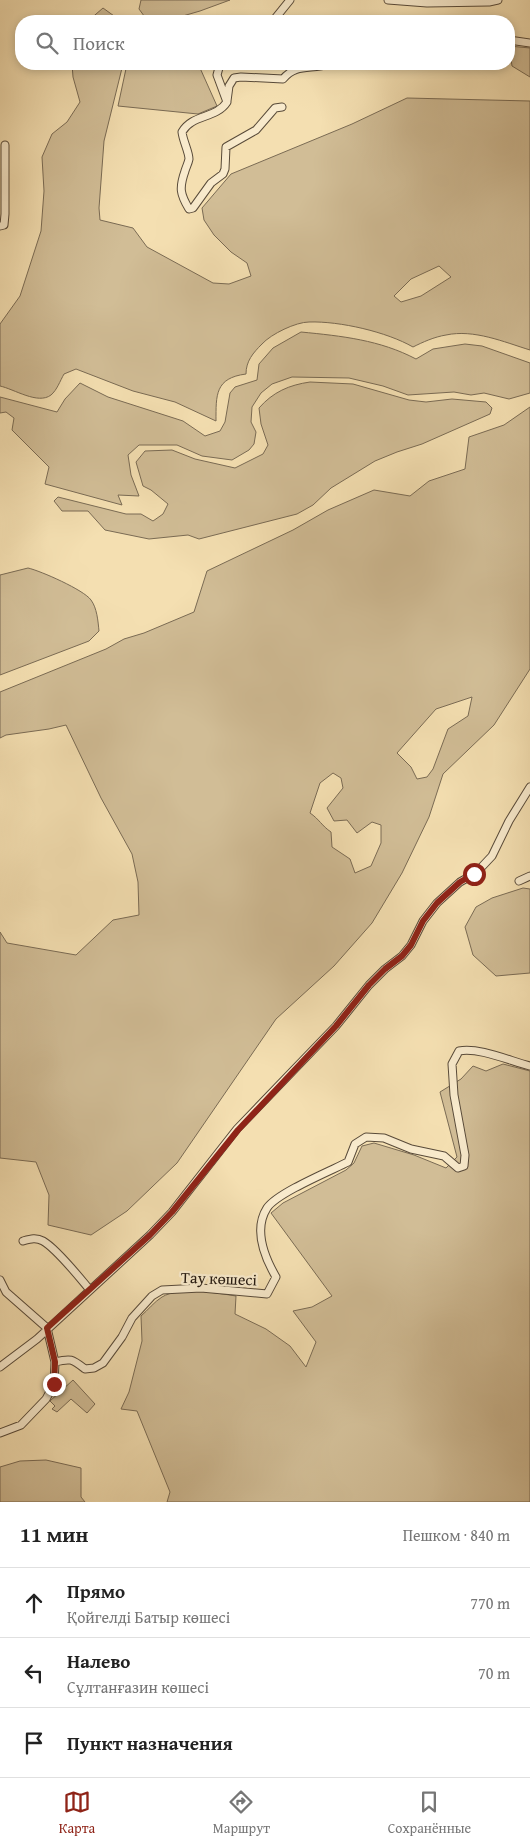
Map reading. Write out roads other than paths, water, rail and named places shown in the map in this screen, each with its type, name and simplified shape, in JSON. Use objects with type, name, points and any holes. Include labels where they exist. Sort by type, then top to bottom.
[{"type":"street","points":[[279,15],[290,0]]},
{"type":"street","points":[[388,0],[428,3],[489,2],[498,0]]},
{"type":"street","points":[[515,41],[530,42]]},
{"type":"street","points":[[219,70],[218,75],[227,102]]},
{"type":"street","points":[[282,107],[275,108],[256,130],[226,147],[223,174],[211,183],[193,208],[189,210],[182,196],[181,184],[189,162],[183,143],[182,132],[190,122],[222,110],[227,102],[229,86],[234,78],[283,79],[291,70]]},
{"type":"street","points":[[0,226],[4,225],[6,214],[5,145]]},
{"type":"street","points":[[0,1367],[37,1339],[150,1235],[172,1212],[243,1123],[336,1026],[369,985],[402,956],[411,945],[423,921],[437,903],[460,882],[476,873],[492,856],[520,800],[530,787]]},
{"type":"street","points":[[519,881],[530,876]]},
{"type":"street","name":"Тау көшесі","points":[[55,1362],[68,1359],[74,1360],[85,1369],[94,1368],[103,1363],[122,1338],[132,1318],[152,1296],[162,1290],[201,1288],[267,1294],[276,1278],[268,1262],[260,1233],[262,1220],[268,1206],[279,1196],[348,1162],[355,1144],[366,1137],[384,1138],[411,1149],[444,1156],[458,1168],[464,1166],[465,1155],[454,1095],[452,1064],[459,1051],[466,1049],[530,1066]]},
{"type":"street","points":[[23,1241],[31,1238],[42,1240],[90,1290]]},
{"type":"street","points":[[0,1280],[6,1292],[47,1328],[55,1362],[54,1384],[46,1399],[21,1425],[0,1433]]}]
